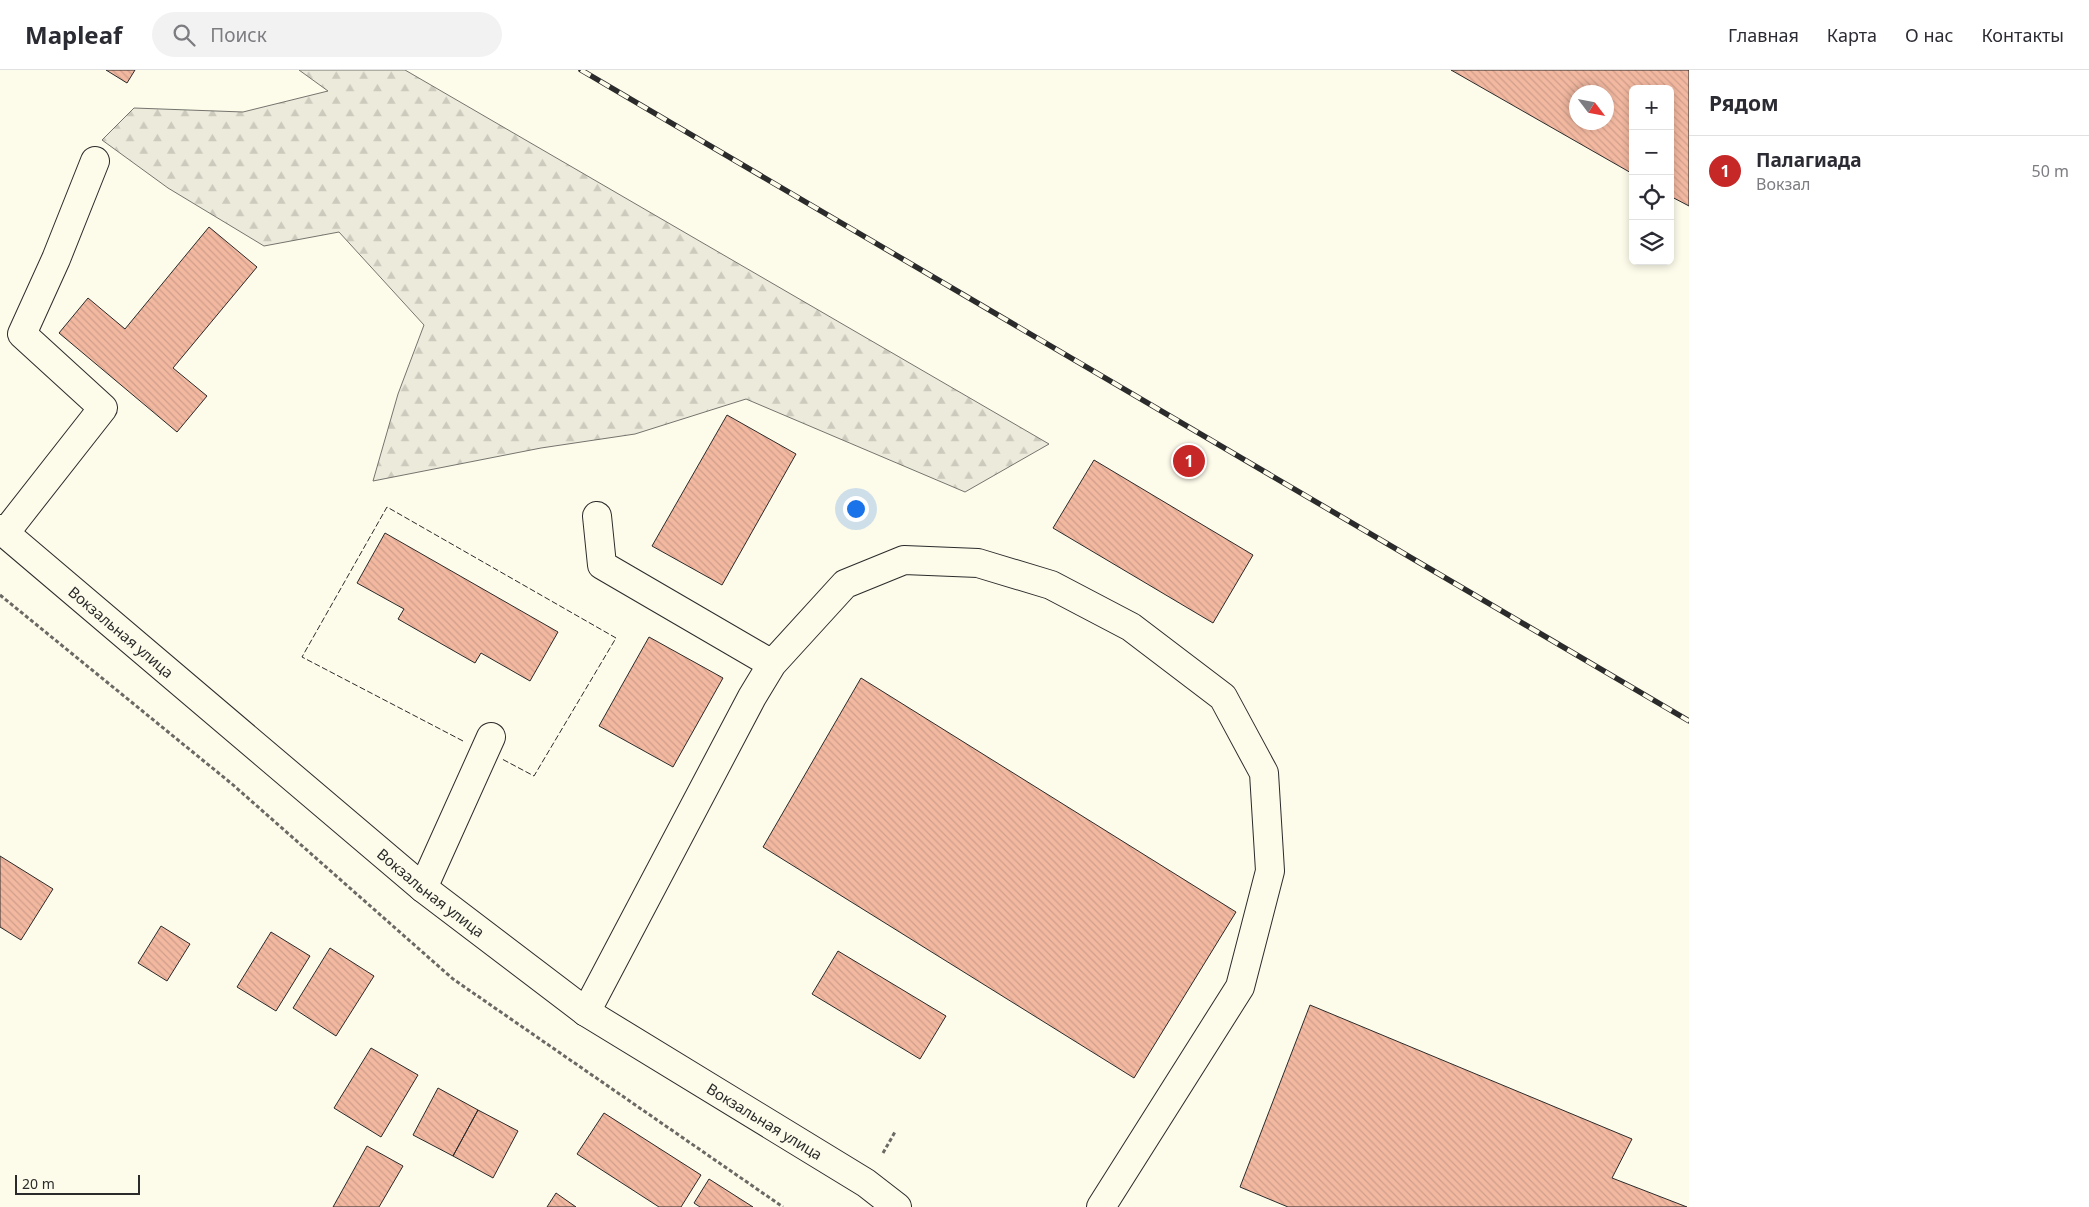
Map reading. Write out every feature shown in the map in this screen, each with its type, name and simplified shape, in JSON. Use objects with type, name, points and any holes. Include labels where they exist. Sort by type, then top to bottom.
[{"type":"street","points":[[2,531],[103,408],[22,334],[56,259],[95,161]]},
{"type":"street","points":[[597,516],[602,565],[772,664]]},
{"type":"street","name":"Вокзальная улица","points":[[2,531],[424,888],[586,1012],[866,1183],[898,1207]]},
{"type":"street","points":[[586,1012],[752,697],[772,664],[845,584],[904,560],[978,563],[1051,585],[1131,627],[1223,697],[1264,773],[1270,871],[1240,987],[1100,1207]]},
{"type":"street","points":[[424,888],[491,737]]},
{"type":"path","points":[[0,595],[232,784],[453,979],[783,1207]]},
{"type":"green space","points":[[299,70],[405,70],[1049,444],[965,492],[746,399],[635,434],[541,448],[373,481],[398,394],[424,325],[339,232],[264,246],[168,188],[102,140],[134,108],[243,112],[328,91]]},
{"type":"building","points":[[106,70],[135,70],[127,83]]},
{"type":"building","points":[[1451,70],[1689,70],[1689,206],[1674,198],[1674,85],[1629,85],[1629,172]]},
{"type":"building","points":[[209,227],[257,267],[173,368],[207,396],[177,432],[59,333],[88,298],[125,329]]},
{"type":"building","points":[[727,415],[796,454],[722,585],[652,546]]},
{"type":"building","points":[[1094,460],[1253,555],[1213,623],[1053,528]]},
{"type":"building","points":[[385,533],[558,632],[530,681],[481,653],[475,663],[398,619],[404,609],[357,583]]},
{"type":"building","points":[[649,637],[723,678],[673,767],[599,726]]},
{"type":"building","points":[[861,678],[1236,912],[1134,1078],[763,847]]},
{"type":"building","points":[[0,856],[53,889],[21,940],[0,927]]},
{"type":"building","points":[[161,926],[190,944],[167,981],[138,963]]},
{"type":"building","points":[[271,932],[310,956],[276,1011],[237,987]]},
{"type":"building","points":[[330,948],[374,976],[336,1036],[293,1008]]},
{"type":"building","points":[[838,951],[946,1016],[920,1059],[812,994]]},
{"type":"building","points":[[1310,1005],[1632,1139],[1612,1178],[1687,1207],[1288,1207],[1240,1187]]},
{"type":"building","points":[[371,1048],[418,1075],[381,1137],[334,1108]]},
{"type":"building","points":[[438,1088],[478,1110],[453,1156],[413,1135]]},
{"type":"building","points":[[478,1110],[518,1131],[493,1178],[453,1156]]},
{"type":"building","points":[[604,1113],[701,1175],[681,1207],[659,1207],[577,1154]]},
{"type":"building","points":[[367,1146],[403,1166],[379,1207],[333,1207]]},
{"type":"building","points":[[709,1179],[753,1207],[700,1207],[694,1203]]},
{"type":"building","points":[[556,1193],[576,1207],[547,1207]]},
{"type":"railway","points":[[581,70],[1689,721]]},
{"type":"fence","points":[[463,741],[302,657],[387,507],[616,638],[534,776],[502,759]]},
{"type":"place","name":"Палагиада","points":[[1189,461]]}]
